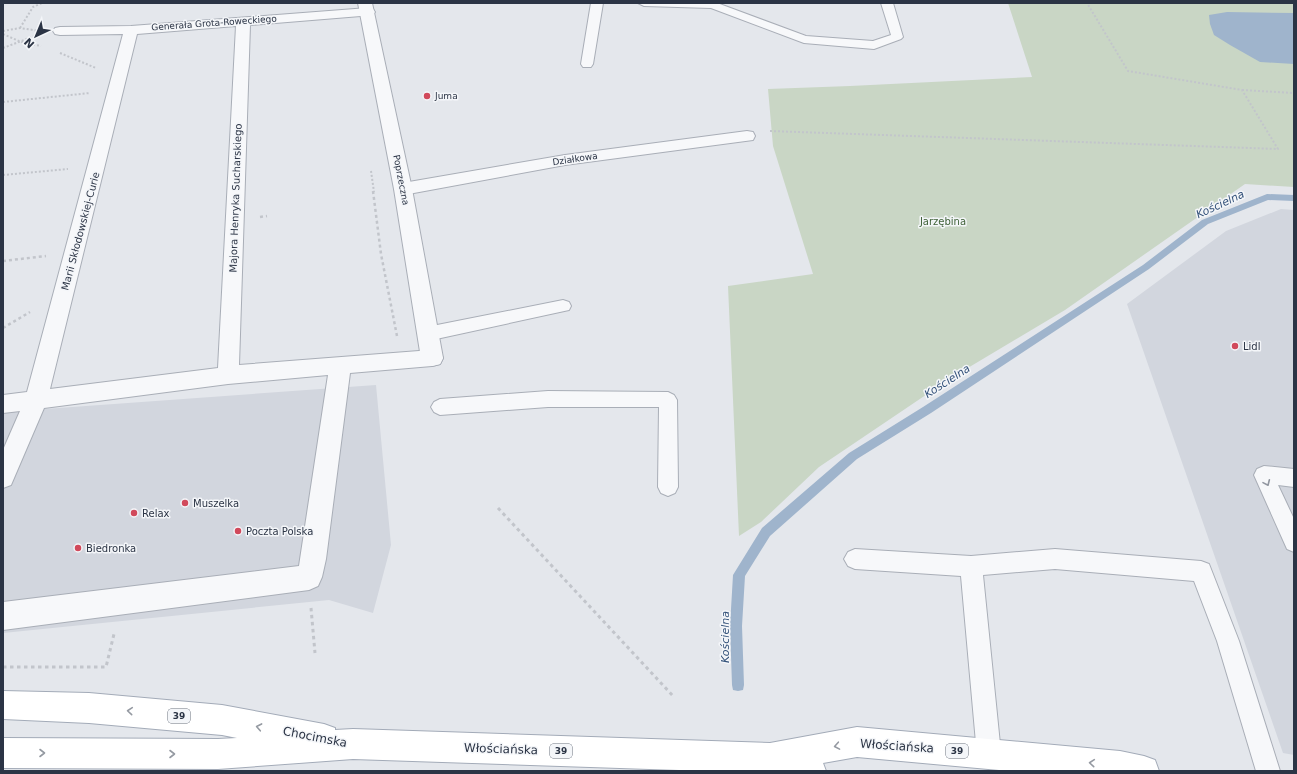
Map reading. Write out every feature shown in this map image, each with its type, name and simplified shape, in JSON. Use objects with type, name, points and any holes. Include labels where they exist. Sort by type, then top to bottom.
[{"type":"main road","name":"Chocimska","points":[[3,705],[89,708],[222,720],[353,744]]},
{"type":"main road","name":"Włościańska","points":[[771,764],[857,742],[1120,766],[1144,771]]},
{"type":"main road","name":"Włościańska","points":[[353,744],[771,764],[812,771]]},
{"type":"main road","name":"Chocimska","points":[[3,753],[218,754],[353,744]]},
{"type":"street","name":"Generała Grota-Roweckiego","points":[[60,31],[131,30],[243,21],[366,7]]},
{"type":"street","name":"Poprzeczna","points":[[366,7],[403,189],[432,358],[402,361]]},
{"type":"street","name":"Majora Henryka Sucharskiego","points":[[228,375],[243,21]]},
{"type":"street","name":"Marii Skłodowskiej-Curie","points":[[3,477],[36,400],[131,30]]},
{"type":"street","name":"Działkowa","points":[[403,189],[565,160],[747,136]]},
{"type":"street","points":[[3,404],[228,375],[402,361]]},
{"type":"street","points":[[3,616],[309,577],[313,560],[340,366]]},
{"type":"lane","points":[[587,64],[597,3]]},
{"type":"lane","points":[[644,3],[712,6],[804,39],[874,45],[897,37],[887,3]]},
{"type":"lane","points":[[428,334],[563,306]]},
{"type":"lane","points":[[440,407],[548,399],[668,400],[668,487]]},
{"type":"lane","points":[[1294,478],[1264,475],[1294,542]]},
{"type":"lane","points":[[855,559],[971,566],[1055,559],[1202,571],[1228,640],[1268,771]]},
{"type":"lane","points":[[971,566],[989,754]]},
{"type":"path","points":[[20,28],[33,7],[42,3]]},
{"type":"path","points":[[1087,3],[1128,71],[1242,90],[1294,93]]},
{"type":"path","points":[[3,31],[20,28],[44,32],[3,48]]},
{"type":"path","points":[[3,34],[21,42],[37,44],[44,47]]},
{"type":"path","points":[[57,52],[118,83]]},
{"type":"path","points":[[3,102],[118,83]]},
{"type":"path","points":[[747,136],[770,131],[1278,149],[1242,90]]},
{"type":"path","points":[[3,174],[96,167]]},
{"type":"path","points":[[370,170],[381,254],[398,351],[402,361]]},
{"type":"path","points":[[498,508],[674,697]]},
{"type":"path","points":[[309,577],[315,653]]},
{"type":"path","points":[[3,666],[106,667],[111,644]]},
{"type":"shaded area","points":[[1281,209],[1294,210],[1294,755],[1283,753],[1127,304],[1226,231]]},
{"type":"shaded area","points":[[376,385],[391,545],[373,613],[329,600],[3,633],[3,412]]},
{"type":"green space","name":"Jarzębina","points":[[1008,3],[1294,3],[1294,187],[1245,184],[1065,310],[951,378],[819,467],[761,522],[739,536],[728,286],[813,274],[773,146],[768,89],[1032,77]]},
{"type":"water","points":[[1227,12],[1294,13],[1294,64],[1260,62],[1214,35],[1210,24],[1209,15]]},
{"type":"waterway","name":"Kościelna","points":[[738,685],[736,626],[739,575],[766,532],[853,456],[927,410],[1146,267],[1205,222],[1267,197],[1294,198]]},
{"type":"place","name":"Juma","points":[[427,96]]},
{"type":"place","name":"Lidl","points":[[1235,346]]},
{"type":"place","name":"Muszelka","points":[[185,503]]},
{"type":"place","name":"Relax","points":[[134,513]]},
{"type":"place","name":"Poczta Polska","points":[[238,531]]},
{"type":"place","name":"Biedronka","points":[[78,548]]}]
